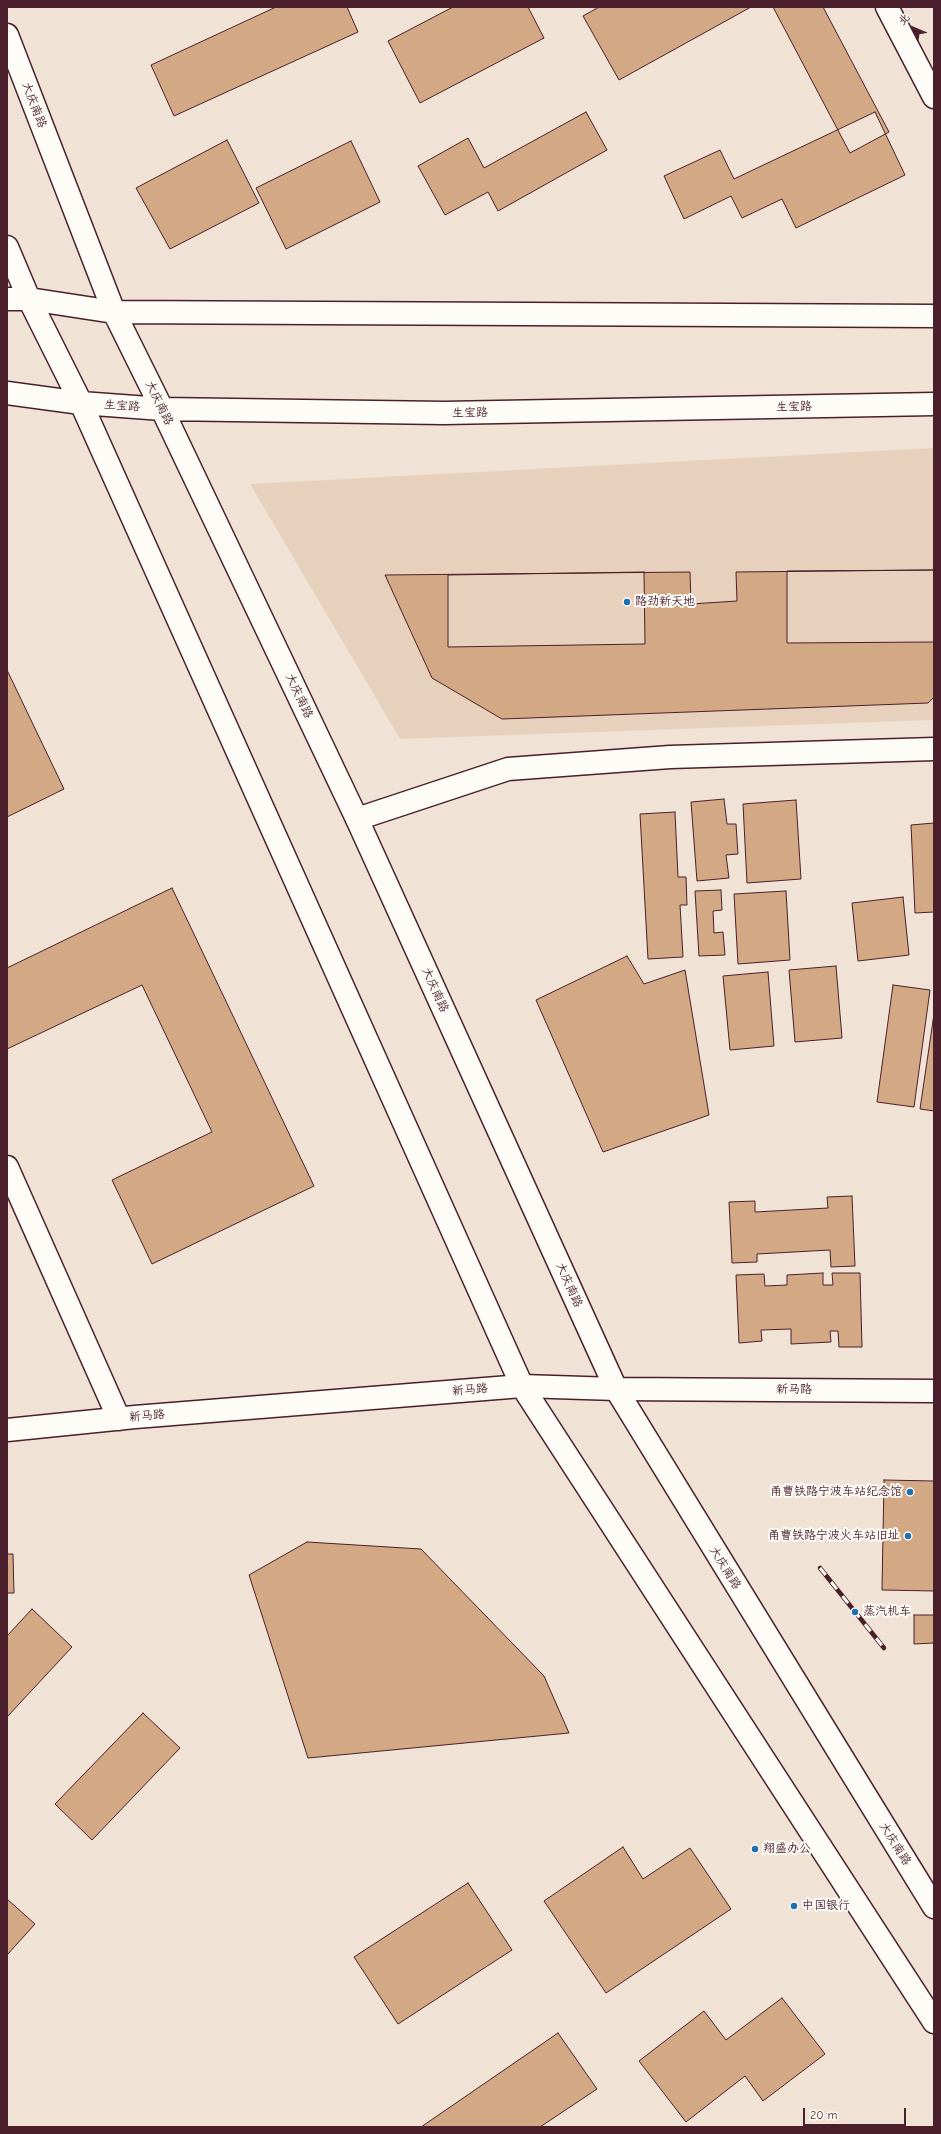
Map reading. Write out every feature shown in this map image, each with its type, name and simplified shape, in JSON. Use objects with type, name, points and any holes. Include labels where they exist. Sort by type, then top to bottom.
[{"type":"main road","points":[[887,7],[934,97]]},
{"type":"main road","name":"大庆南路","points":[[7,35],[114,312],[162,409],[357,819],[616,1389],[934,1908]]},
{"type":"main road","points":[[7,247],[30,299],[82,403],[522,1386],[934,2022]]},
{"type":"main road","points":[[7,299],[30,299],[114,312],[934,316]]},
{"type":"main road","name":"生宝路","points":[[7,393],[82,403],[162,409],[444,413],[934,404]]},
{"type":"main road","points":[[357,819],[508,769],[670,757],[934,748]]},
{"type":"main road","points":[[7,1167],[119,1419]]},
{"type":"main road","name":"新马路","points":[[7,1430],[119,1419],[522,1386],[616,1389],[934,1391]]},
{"type":"shaded area","name":"路劲新天地","points":[[934,448],[934,720],[400,739],[250,484]]},
{"type":"building","points":[[276,7],[347,7],[358,32],[174,116],[151,65]]},
{"type":"building","points":[[453,7],[528,7],[544,38],[420,103],[388,41]]},
{"type":"building","points":[[599,7],[751,7],[619,80],[583,16]]},
{"type":"building","points":[[773,7],[823,7],[889,132],[850,153]]},
{"type":"building","points":[[586,112],[607,150],[498,211],[488,192],[445,215],[418,166],[468,138],[484,168]]},
{"type":"building","points":[[875,112],[905,175],[796,228],[782,199],[742,218],[731,196],[684,219],[664,176],[720,150],[734,179]]},
{"type":"building","points":[[227,140],[259,203],[170,249],[136,188]]},
{"type":"building","points":[[351,141],[380,202],[286,249],[256,188]]},
{"type":"building","points":[[934,570],[934,642],[787,643],[787,571]]},
{"type":"building","points":[[934,570],[934,697],[928,703],[502,719],[432,678],[385,575],[690,572],[691,604],[737,601],[736,572]]},
{"type":"building","points":[[644,572],[645,644],[448,647],[448,575]]},
{"type":"building","points":[[7,670],[64,789],[7,817]]},
{"type":"building","points":[[724,799],[727,824],[736,824],[738,854],[726,855],[729,878],[697,881],[691,802]]},
{"type":"building","points":[[796,800],[801,879],[747,883],[743,804]]},
{"type":"building","points":[[675,812],[678,877],[686,877],[687,905],[680,905],[683,957],[648,959],[640,814]]},
{"type":"building","points":[[934,823],[934,912],[915,913],[911,825]]},
{"type":"building","points":[[172,888],[314,1186],[152,1264],[112,1180],[212,1132],[142,985],[7,1049],[7,968]]},
{"type":"building","points":[[721,890],[722,910],[713,911],[714,933],[723,932],[725,955],[699,956],[695,891]]},
{"type":"building","points":[[786,891],[790,960],[738,964],[734,894]]},
{"type":"building","points":[[903,897],[909,955],[858,961],[852,903]]},
{"type":"building","points":[[627,956],[644,984],[685,970],[709,1115],[603,1152],[536,1000]]},
{"type":"building","points":[[836,966],[842,1038],[795,1042],[789,970]]},
{"type":"building","points":[[768,972],[774,1046],[730,1050],[723,976]]},
{"type":"building","points":[[893,985],[930,990],[914,1107],[877,1102]]},
{"type":"building","points":[[934,1014],[934,1111],[920,1109]]},
{"type":"building","points":[[852,1196],[855,1266],[831,1267],[830,1250],[757,1254],[757,1262],[732,1263],[729,1202],[755,1201],[755,1212],[828,1208],[827,1197]]},
{"type":"building","points":[[823,1273],[823,1285],[833,1285],[832,1273],[860,1273],[862,1347],[839,1347],[838,1331],[830,1331],[831,1342],[791,1344],[791,1329],[761,1330],[762,1341],[739,1343],[736,1275],[764,1274],[765,1286],[787,1285],[787,1275]]},
{"type":"building","name":"甬曹铁路宁波火车站旧址","points":[[884,1480],[934,1481],[934,1591],[882,1590]]},
{"type":"building","points":[[307,1542],[421,1549],[544,1676],[569,1733],[308,1758],[249,1575]]},
{"type":"building","points":[[7,1554],[13,1554],[14,1593],[7,1593]]},
{"type":"building","points":[[32,1609],[72,1647],[7,1717],[7,1636]]},
{"type":"building","points":[[914,1615],[934,1615],[934,1643],[914,1644]]},
{"type":"building","points":[[143,1713],[180,1748],[92,1840],[55,1804]]},
{"type":"building","points":[[623,1847],[643,1879],[690,1848],[731,1909],[606,1993],[544,1901]]},
{"type":"building","points":[[468,1883],[512,1950],[398,2024],[354,1957]]},
{"type":"building","points":[[7,1899],[35,1924],[7,1955]]},
{"type":"building","points":[[782,1998],[825,2054],[763,2101],[745,2076],[686,2122],[639,2061],[704,2011],[726,2040]]},
{"type":"building","points":[[558,2033],[597,2089],[540,2127],[421,2127]]},
{"type":"railway","points":[[820,1568],[884,1648]]},
{"type":"place","name":"路劲新天地","points":[[627,602]]},
{"type":"place","name":"甬曹铁路宁波车站纪念馆","points":[[910,1492]]},
{"type":"place","name":"甬曹铁路宁波火车站旧址","points":[[908,1536]]},
{"type":"place","name":"蒸汽机车","points":[[855,1612]]},
{"type":"place","name":"翔盛办公","points":[[755,1849]]},
{"type":"place","name":"中国银行","points":[[794,1906]]}]
